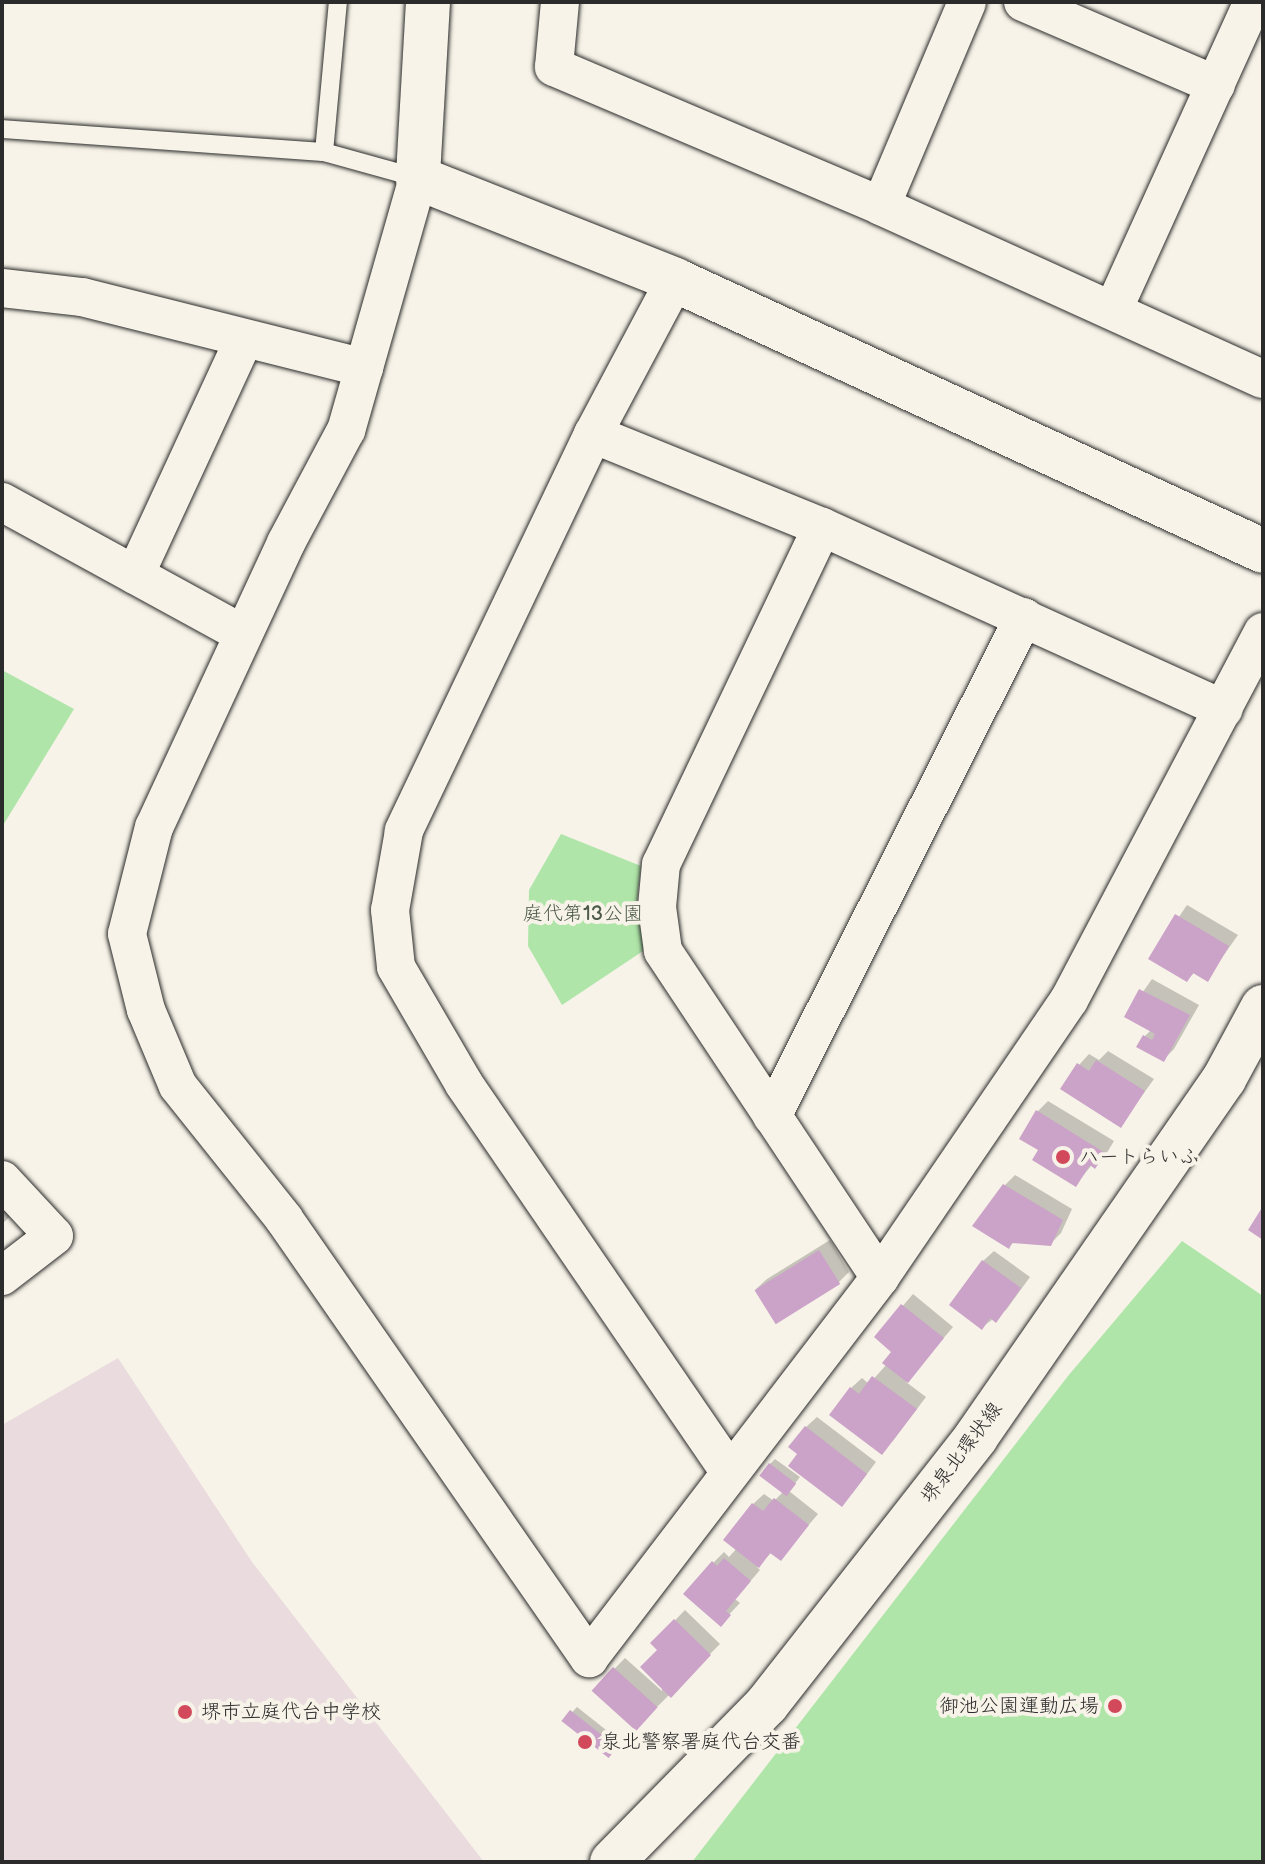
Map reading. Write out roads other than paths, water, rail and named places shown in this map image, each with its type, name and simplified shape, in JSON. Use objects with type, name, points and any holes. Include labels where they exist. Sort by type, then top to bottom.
[{"type":"street","points":[[428,2],[418,178],[346,430],[243,634],[154,827],[127,934],[146,1010],[178,1086],[284,1219],[589,1658],[880,1277],[1069,1000],[1263,632]]},
{"type":"street","points":[[560,2],[554,67],[1114,308],[1263,379]]},
{"type":"street","points":[[881,206],[967,2]]},
{"type":"street","points":[[1023,2],[1216,85]]},
{"type":"street","points":[[1114,308],[1253,2]]},
{"type":"street","points":[[418,178],[675,280],[1263,551]]},
{"type":"street","points":[[675,280],[593,434],[404,831],[390,910],[396,967],[464,1084],[730,1472]]},
{"type":"street","points":[[2,288],[82,297],[364,368]]},
{"type":"street","points":[[135,575],[244,339]]},
{"type":"street","points":[[593,434],[822,527],[1224,709]]},
{"type":"street","points":[[2,502],[243,634]]},
{"type":"street","points":[[822,527],[661,864],[657,907],[663,951],[880,1277]]},
{"type":"street","points":[[772,1116],[1024,617]]},
{"type":"street","name":"堺泉北環状線","points":[[612,1862],[767,1704],[976,1437],[1224,1079],[1263,1007]]},
{"type":"street","points":[[2,1180],[54,1236],[2,1276]]},
{"type":"lane","points":[[324,152],[338,2]]},
{"type":"lane","points":[[2,129],[324,152],[418,178]]},
{"type":"place","name":"ハートらいふ","points":[[1063,1157]]},
{"type":"place","name":"御池公園運動広場","points":[[1115,1706]]},
{"type":"place","name":"堺市立庭代台中学校","points":[[185,1712]]},
{"type":"place","name":"泉北警察署庭代台交番","points":[[585,1742]]},
{"type":"park label","name":"庭代第13公園","points":[[583,914]]}]
